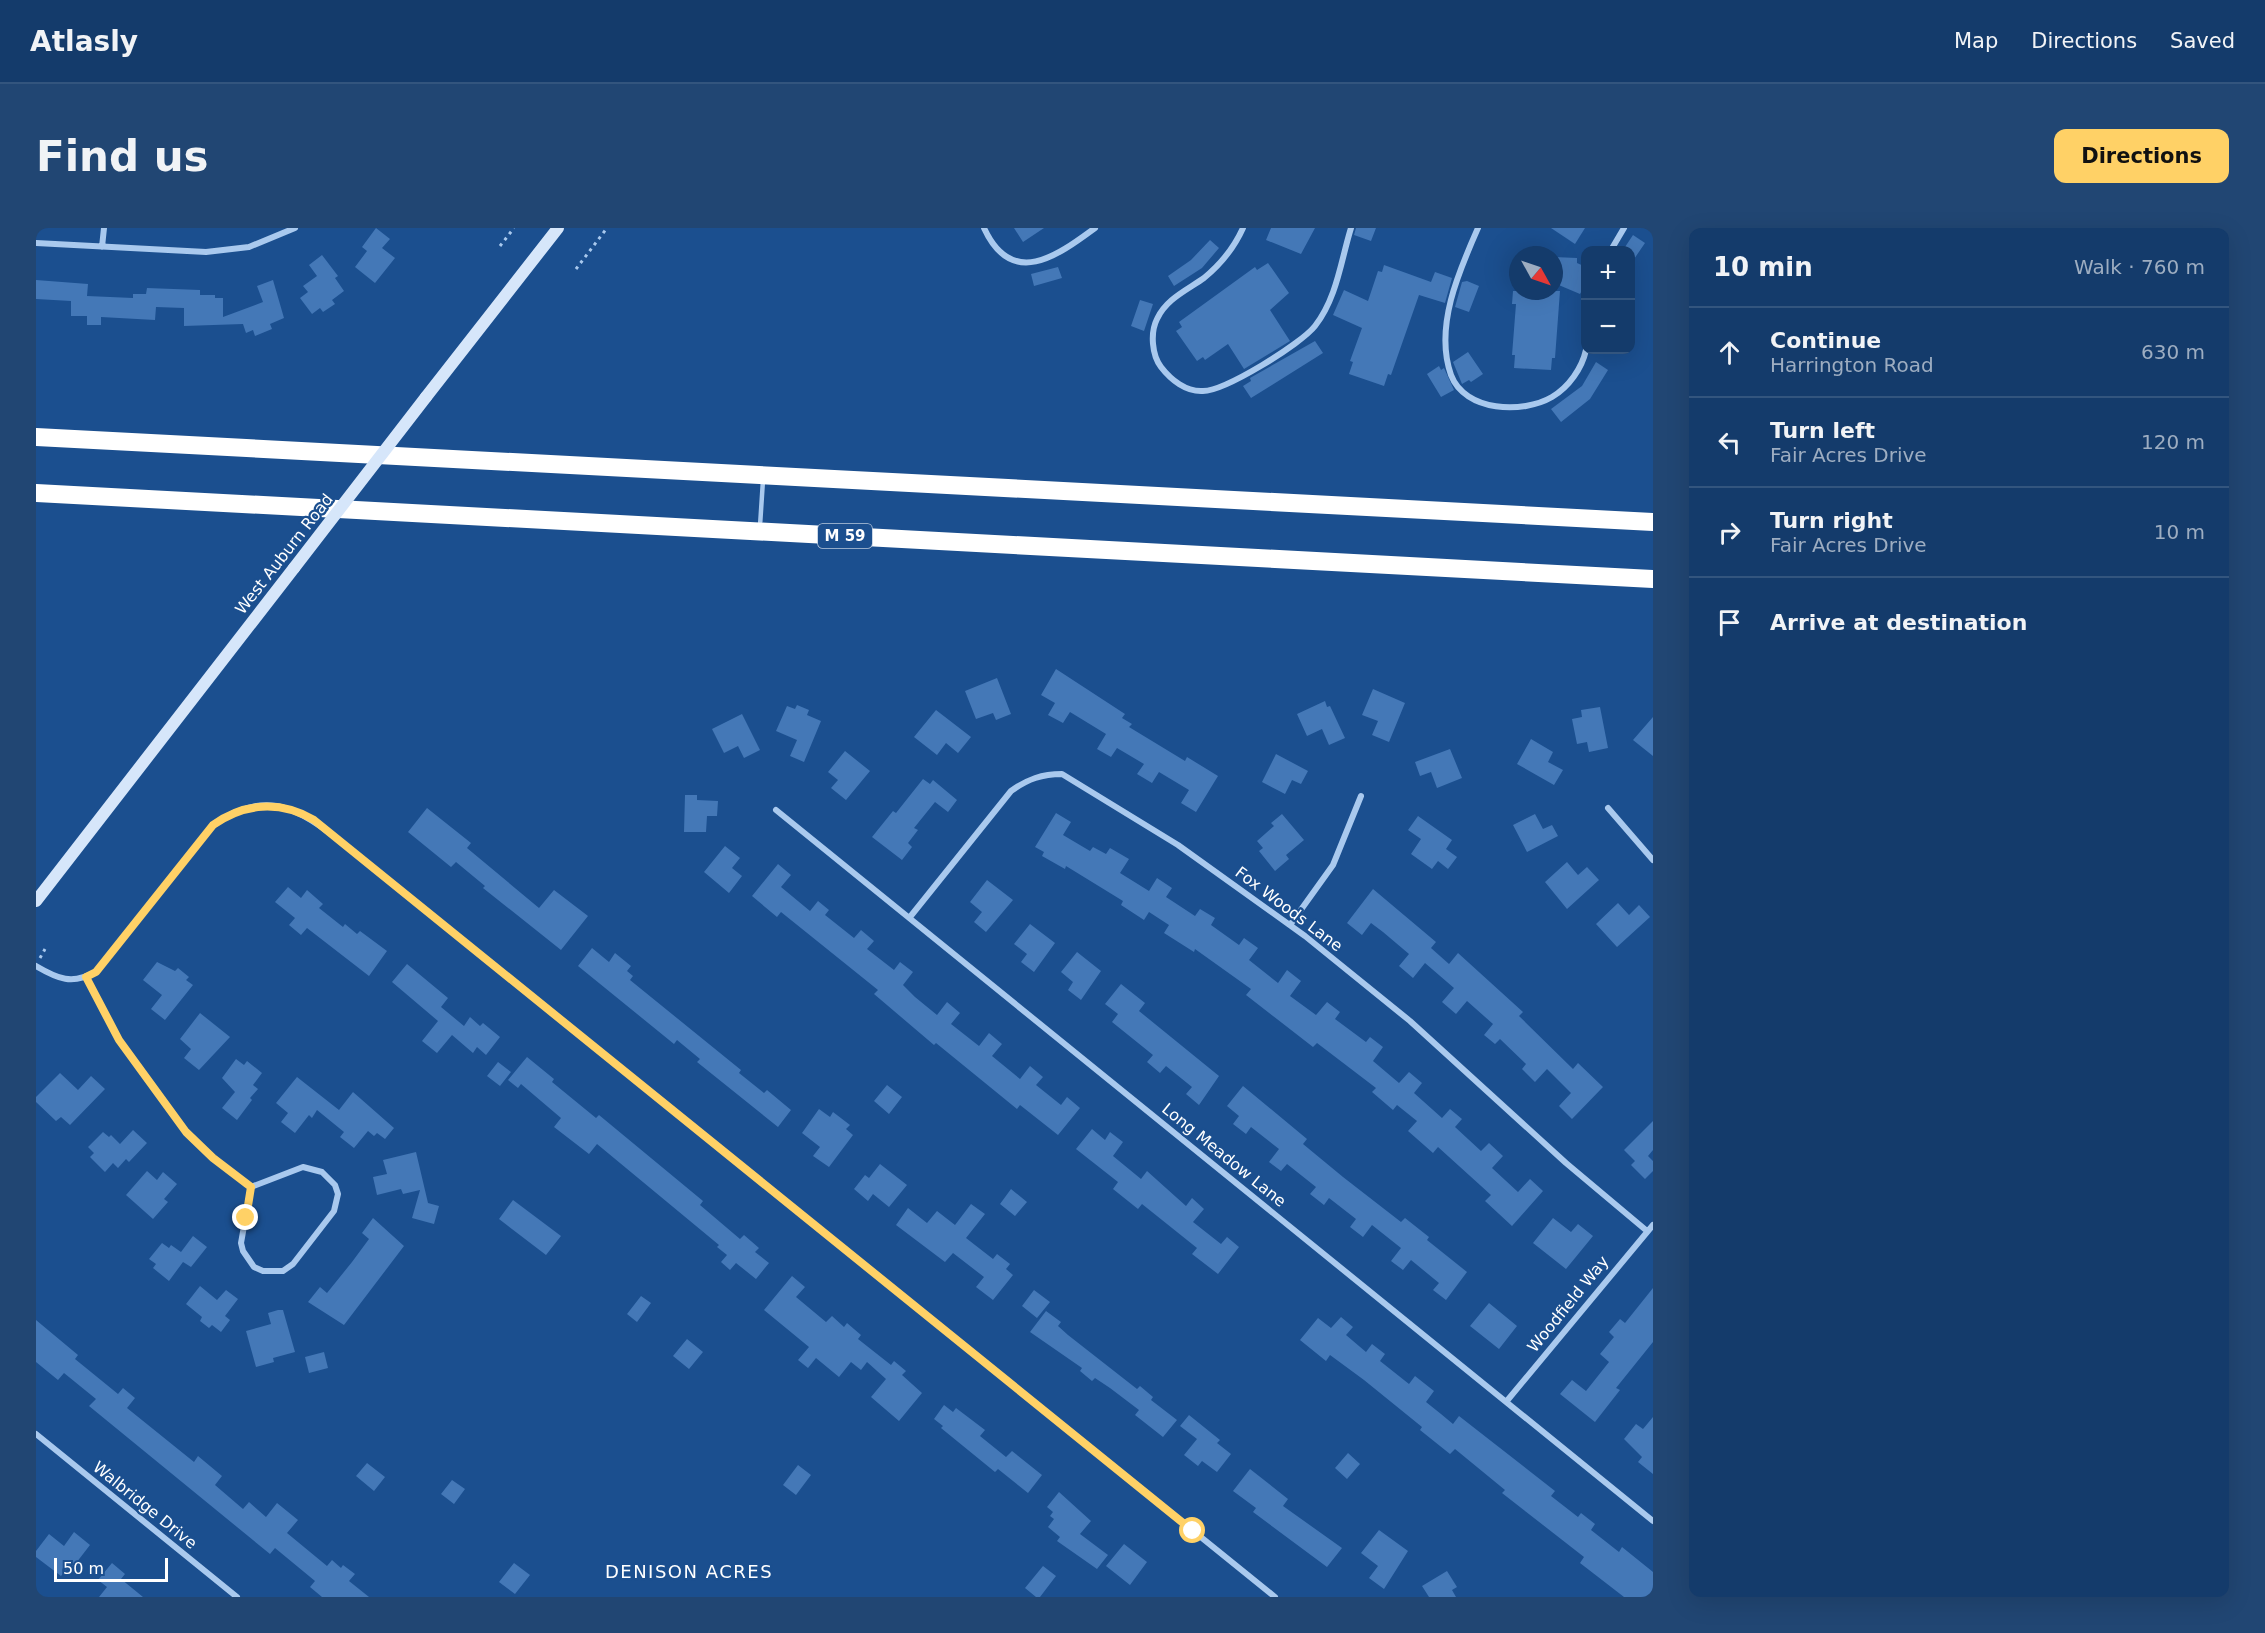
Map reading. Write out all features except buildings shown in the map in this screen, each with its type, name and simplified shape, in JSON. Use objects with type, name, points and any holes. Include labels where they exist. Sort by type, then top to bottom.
[{"type":"highway","points":[[36,437],[1653,522]]},
{"type":"highway","name":"M 59","points":[[36,494],[1653,579]]},
{"type":"main road","name":"West Auburn Road","points":[[36,901],[558,228]]},
{"type":"street","points":[[102,247],[104,228]]},
{"type":"street","points":[[36,243],[206,252],[228,251],[264,242],[295,228]]},
{"type":"street","points":[[984,228],[996,248],[1007,256],[1030,264],[1056,255],[1095,228]]},
{"type":"street","points":[[1243,228],[1232,249],[1217,266],[1172,299],[1156,320],[1153,335],[1158,363],[1174,381],[1186,388],[1200,391],[1222,387],[1310,332],[1332,295],[1351,228]]},
{"type":"street","points":[[1478,228],[1460,267],[1446,337],[1452,377],[1469,397],[1490,406],[1520,408],[1552,397],[1572,379],[1583,362],[1585,354]]},
{"type":"street","points":[[1613,246],[1624,228]]},
{"type":"street","name":"Fox Woods Lane","points":[[910,917],[1011,791],[1030,779],[1046,774],[1062,774],[1178,845],[1290,925],[1410,1021],[1566,1163],[1647,1231]]},
{"type":"street","points":[[1290,925],[1333,865],[1361,796]]},
{"type":"street","points":[[36,966],[64,980],[75,981],[96,972],[213,825],[227,816],[256,807],[272,805],[301,812],[1275,1597]]},
{"type":"street","points":[[1608,808],[1653,860]]},
{"type":"street","name":"Long Meadow Lane","points":[[776,810],[1653,1521]]},
{"type":"street","points":[[86,977],[119,1040],[186,1132],[213,1158],[251,1187]]},
{"type":"street","points":[[303,1167],[322,1172],[335,1185],[338,1194],[334,1211],[293,1264],[283,1271],[263,1271],[254,1267],[243,1251],[241,1243],[251,1187],[303,1167]]},
{"type":"street","name":"Woodfield Way","points":[[1506,1402],[1653,1225]]},
{"type":"street","name":"Walbridge Drive","points":[[36,1434],[237,1597]]},
{"type":"lane","points":[[760,532],[763,476]]},
{"type":"path","points":[[500,246],[514,228]]},
{"type":"path","points":[[576,269],[607,228]]},
{"type":"district","name":"DENISON ACRES","points":[[689,1571]]},
{"type":"route","points":[[246,1218],[251,1187],[213,1158],[186,1132],[119,1040],[86,977],[96,972],[213,825],[239,811],[272,805],[301,812],[314,820],[1193,1531]]}]
